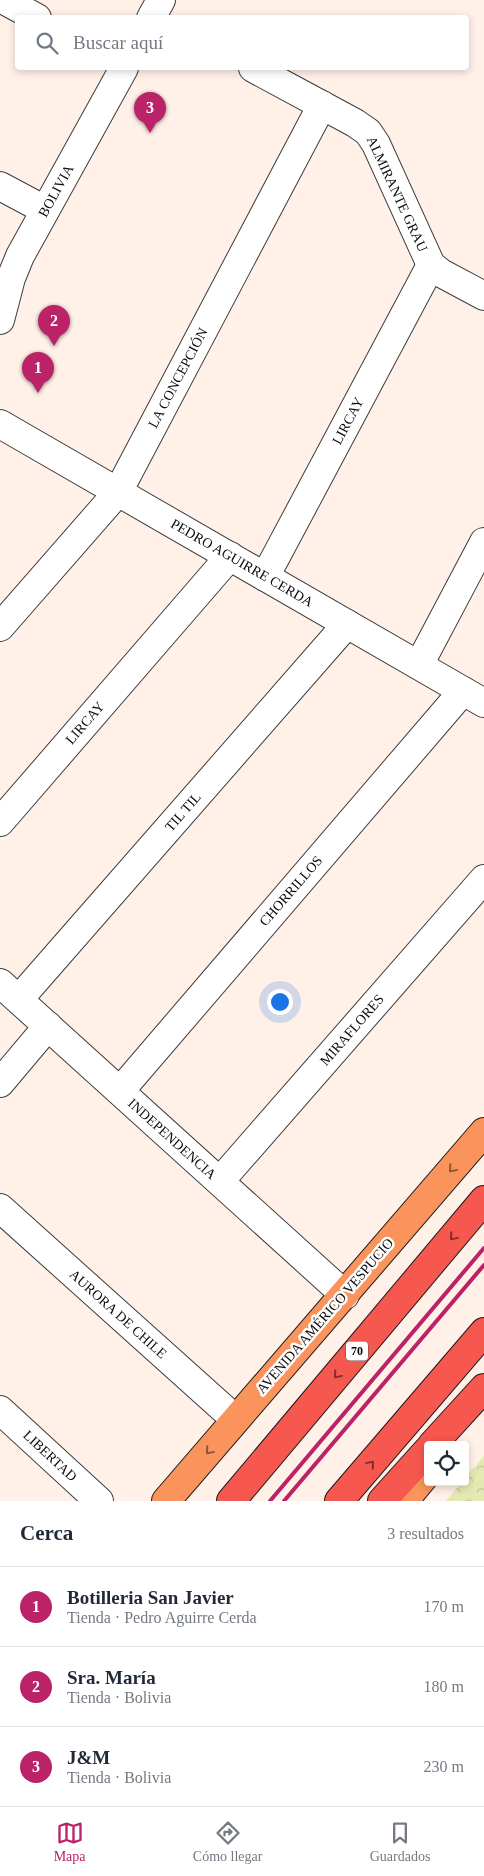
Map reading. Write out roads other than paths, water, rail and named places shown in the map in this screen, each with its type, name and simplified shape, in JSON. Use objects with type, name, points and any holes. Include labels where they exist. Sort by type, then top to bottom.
[{"type":"highway","name":"70","points":[[231,1501],[484,1200]]},
{"type":"highway","points":[[340,1501],[484,1332]]},
{"type":"highway","points":[[436,1441],[484,1388]]},
{"type":"highway","points":[[382,1501],[424,1454]]},
{"type":"main road","name":"AVENIDA AMÉRICO VESPUCIO","points":[[166,1501],[484,1132]]},
{"type":"main road","points":[[454,1441],[484,1405]]},
{"type":"main road","points":[[404,1501],[424,1477]]},
{"type":"street","points":[[4,0],[31,15]]},
{"type":"street","name":"BOLIVIA","points":[[0,320],[11,278],[45,210],[123,70]]},
{"type":"street","name":"ALMIRANTE GRAU","points":[[257,70],[362,127],[373,138],[431,266],[484,296]]},
{"type":"street","name":"LA CONCEPCIÓN","points":[[0,627],[118,492],[322,105]]},
{"type":"street","points":[[0,186],[45,210]]},
{"type":"street","name":"LIRCAY","points":[[265,577],[431,266]]},
{"type":"street","name":"PEDRO AGUIRRE CERDA","points":[[0,424],[473,697]]},
{"type":"street","points":[[419,665],[484,542]]},
{"type":"street","name":"LIRCAY","points":[[0,822],[230,556]]},
{"type":"street","name":"TIL TIL","points":[[9,991],[347,624]]},
{"type":"street","name":"CHORRILLOS","points":[[120,1091],[473,697]]},
{"type":"street","name":"MIRAFLORES","points":[[220,1181],[484,879]]},
{"type":"street","name":"INDEPENDENCIA","points":[[9,991],[345,1295]]},
{"type":"street","points":[[0,1083],[48,1026]]},
{"type":"street","name":"AURORA DE CHILE","points":[[0,1208],[235,1419]]},
{"type":"street","name":"LIBERTAD","points":[[0,1410],[99,1501]]},
{"type":"railway","points":[[270,1501],[484,1248]]},
{"type":"railway","points":[[284,1501],[484,1265]]},
{"type":"place","name":"J&M","points":[[150,133]]},
{"type":"place","name":"Sra. María","points":[[54,346]]},
{"type":"place","name":"Botilleria San Javier","points":[[38,393]]}]
